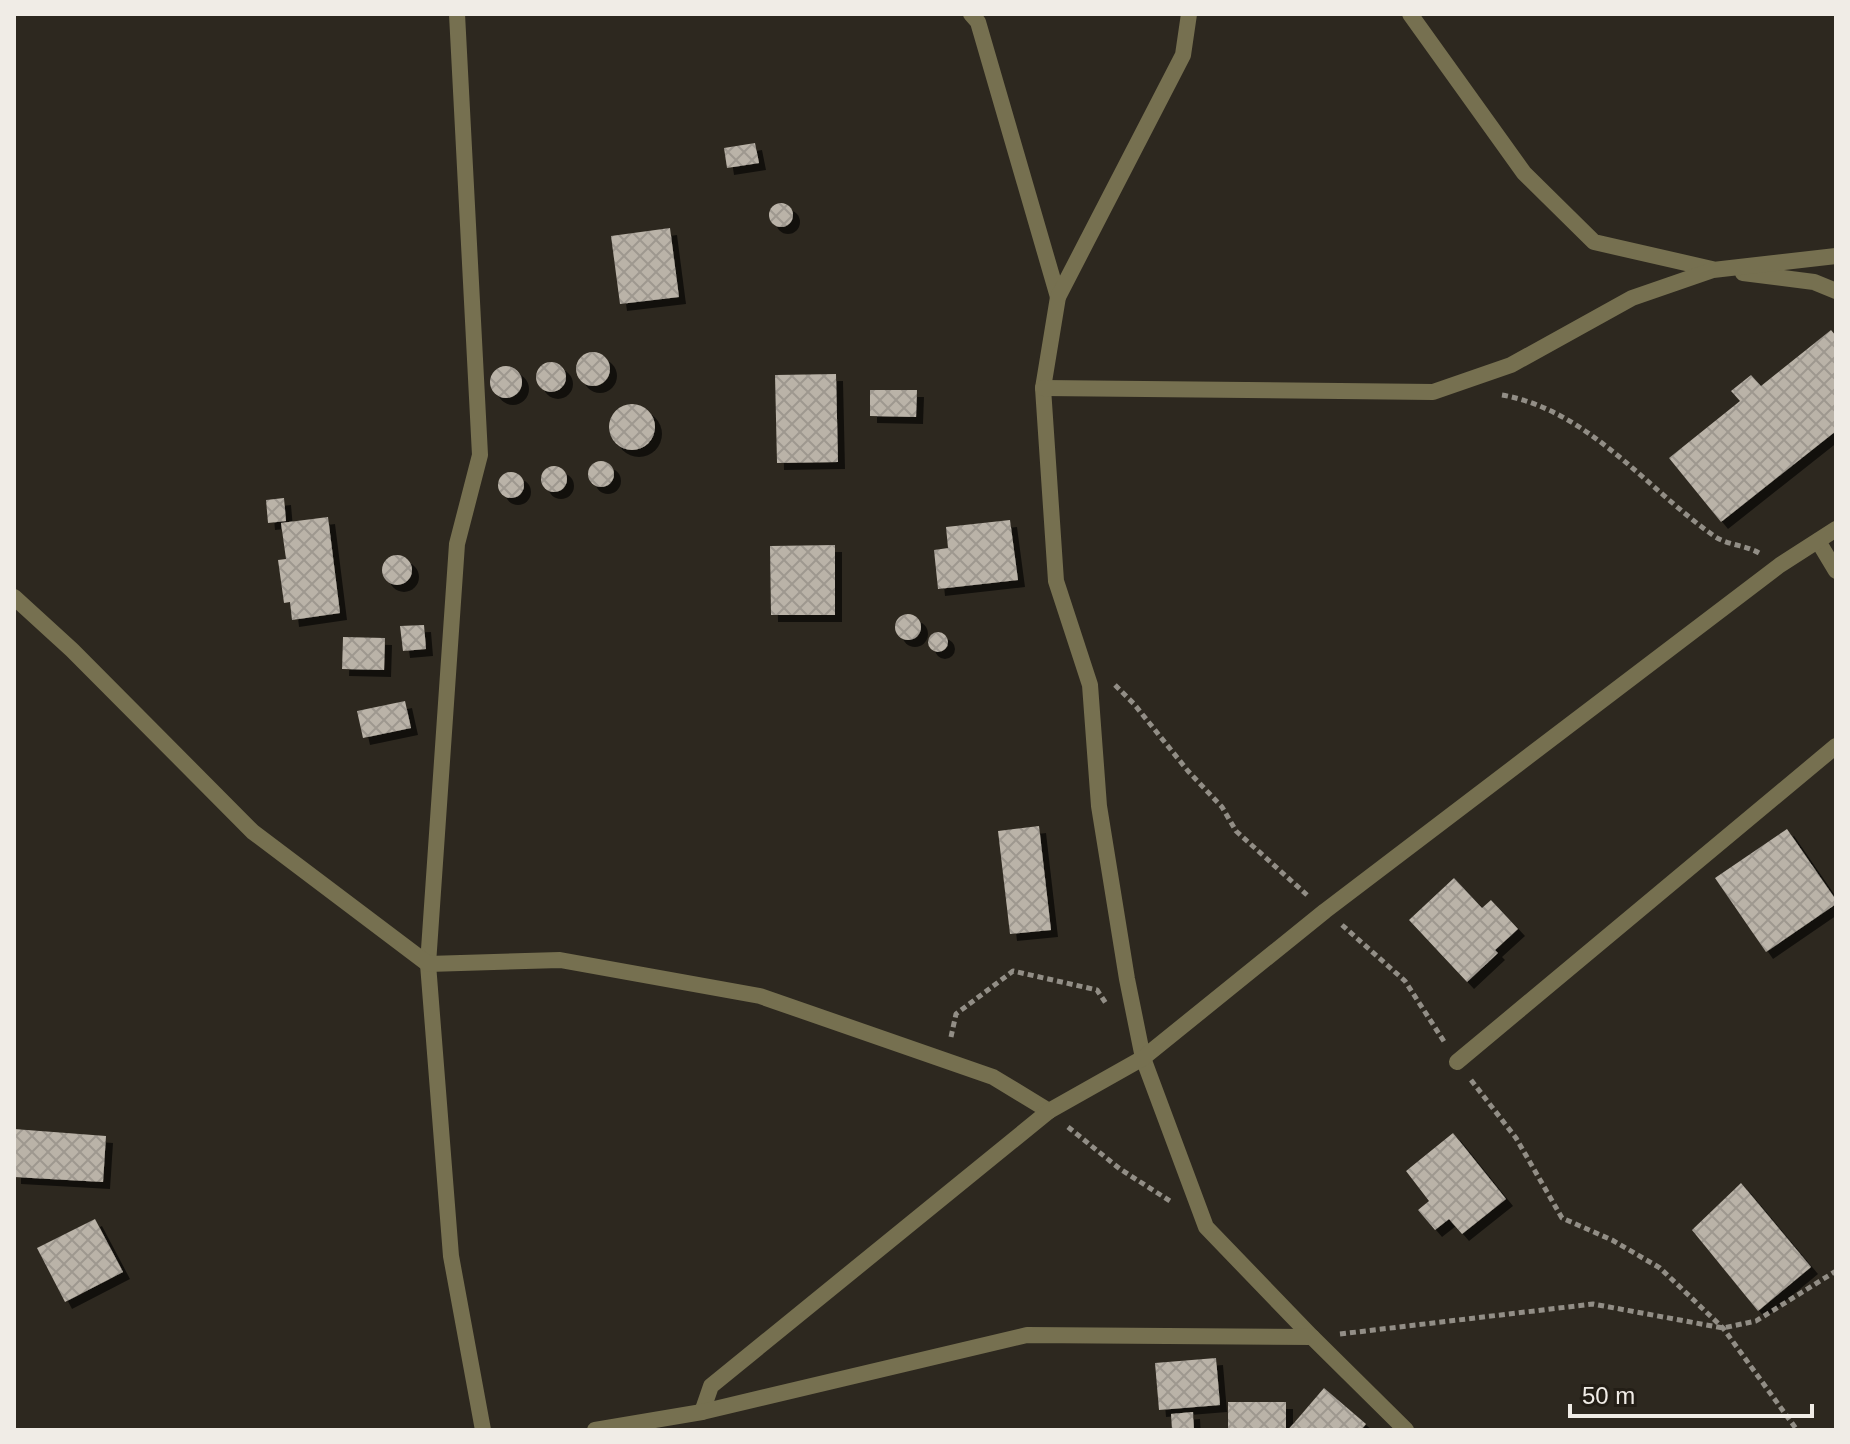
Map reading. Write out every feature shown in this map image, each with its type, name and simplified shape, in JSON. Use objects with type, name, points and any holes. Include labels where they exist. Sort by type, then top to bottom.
[{"type":"street","points":[[457,14],[480,455],[457,544],[428,964],[451,1256],[483,1430]]},
{"type":"street","points":[[971,14],[978,22],[1058,297]]},
{"type":"street","points":[[1189,14],[1183,55],[1058,297],[1043,388],[1056,581],[1090,685],[1099,806],[1143,1058],[1206,1227],[1406,1430]]},
{"type":"street","points":[[1410,14],[1524,173],[1594,242],[1713,270],[1814,282],[1836,291]]},
{"type":"street","points":[[1043,388],[1433,392],[1511,365],[1632,298],[1713,270],[1836,256]]},
{"type":"street","points":[[702,1412],[711,1386],[1049,1111],[1143,1058],[1325,911],[1780,565],[1836,529]]},
{"type":"street","points":[[1818,541],[1836,571]]},
{"type":"street","points":[[14,597],[72,650],[253,832],[428,964],[560,960],[760,996],[993,1077],[1049,1111]]},
{"type":"street","points":[[1457,1062],[1836,746]]},
{"type":"street","points":[[595,1430],[702,1412],[1027,1335],[1312,1337]]},
{"type":"path","points":[[1494,394],[1519,398],[1555,414],[1613,452],[1718,538],[1752,549],[1780,565]]},
{"type":"path","points":[[947,1059],[956,1014],[1013,971],[1097,990],[1112,1013]]},
{"type":"path","points":[[1049,1111],[1120,1169],[1206,1227]]},
{"type":"path","points":[[1312,1337],[1593,1304],[1723,1328],[1756,1321],[1836,1271]]},
{"type":"building","points":[[755,143],[759,163],[727,168],[724,148]]},
{"type":"building","points":[[781,203],[790,206],[793,215],[790,224],[781,227],[772,224],[769,215],[772,206]]},
{"type":"building","points":[[670,228],[679,297],[620,304],[611,236]]},
{"type":"building","points":[[1831,330],[1836,336],[1836,431],[1721,522],[1669,458],[1740,401],[1731,391],[1751,375],[1761,386]]},
{"type":"building","points":[[593,352],[605,357],[610,369],[605,381],[593,386],[581,381],[576,369],[581,357]]},
{"type":"building","points":[[551,362],[562,366],[566,377],[562,388],[551,392],[540,388],[536,377],[540,366]]},
{"type":"building","points":[[506,366],[517,371],[522,382],[517,393],[506,398],[495,393],[490,382],[495,371]]},
{"type":"building","points":[[836,374],[838,462],[777,463],[775,375]]},
{"type":"building","points":[[870,390],[917,390],[916,417],[870,416]]},
{"type":"building","points":[[632,404],[648,411],[655,427],[648,443],[632,450],[616,443],[609,427],[616,411]]},
{"type":"building","points":[[601,461],[610,465],[614,474],[610,483],[601,487],[592,483],[588,474],[592,465]]},
{"type":"building","points":[[554,466],[563,470],[567,479],[563,488],[554,492],[545,488],[541,479],[545,470]]},
{"type":"building","points":[[511,472],[520,476],[524,485],[520,494],[511,498],[502,494],[498,485],[502,476]]},
{"type":"building","points":[[284,498],[286,521],[268,523],[266,500]]},
{"type":"building","points":[[328,517],[340,613],[292,620],[290,602],[284,603],[278,560],[286,559],[281,523]]},
{"type":"building","points":[[1010,520],[1018,580],[938,589],[934,550],[948,548],[946,527]]},
{"type":"building","points":[[835,545],[835,615],[771,615],[770,546]]},
{"type":"building","points":[[397,555],[403,556],[411,564],[411,576],[403,584],[397,585],[391,584],[383,576],[382,570],[383,564],[391,556]]},
{"type":"building","points":[[908,614],[917,618],[921,627],[917,636],[908,640],[899,636],[895,627],[899,618]]},
{"type":"building","points":[[424,625],[426,649],[403,651],[400,626]]},
{"type":"building","points":[[934,632],[942,632],[948,642],[942,652],[934,652],[928,646],[928,638]]},
{"type":"building","points":[[343,637],[385,638],[384,670],[342,669]]},
{"type":"building","points":[[405,701],[411,728],[363,738],[357,711]]},
{"type":"building","points":[[1039,826],[1051,930],[1010,934],[998,831]]},
{"type":"building","points":[[1787,829],[1836,904],[1766,952],[1715,878]]},
{"type":"building","points":[[1454,878],[1482,908],[1491,900],[1518,929],[1467,982],[1409,920]]},
{"type":"building","points":[[14,1129],[106,1136],[103,1182],[14,1177]]},
{"type":"building","points":[[1453,1133],[1506,1199],[1462,1234],[1449,1219],[1435,1230],[1418,1210],[1429,1201],[1406,1171]]},
{"type":"building","points":[[1741,1183],[1811,1267],[1758,1311],[1692,1230]]},
{"type":"building","points":[[95,1219],[123,1272],[65,1302],[37,1248]]},
{"type":"building","points":[[1216,1358],[1220,1405],[1159,1410],[1155,1363]]},
{"type":"building","points":[[1324,1388],[1366,1424],[1361,1430],[1288,1430]]},
{"type":"building","points":[[1228,1402],[1286,1402],[1286,1430],[1228,1430]]},
{"type":"building","points":[[1193,1412],[1194,1430],[1172,1430],[1171,1414]]}]
